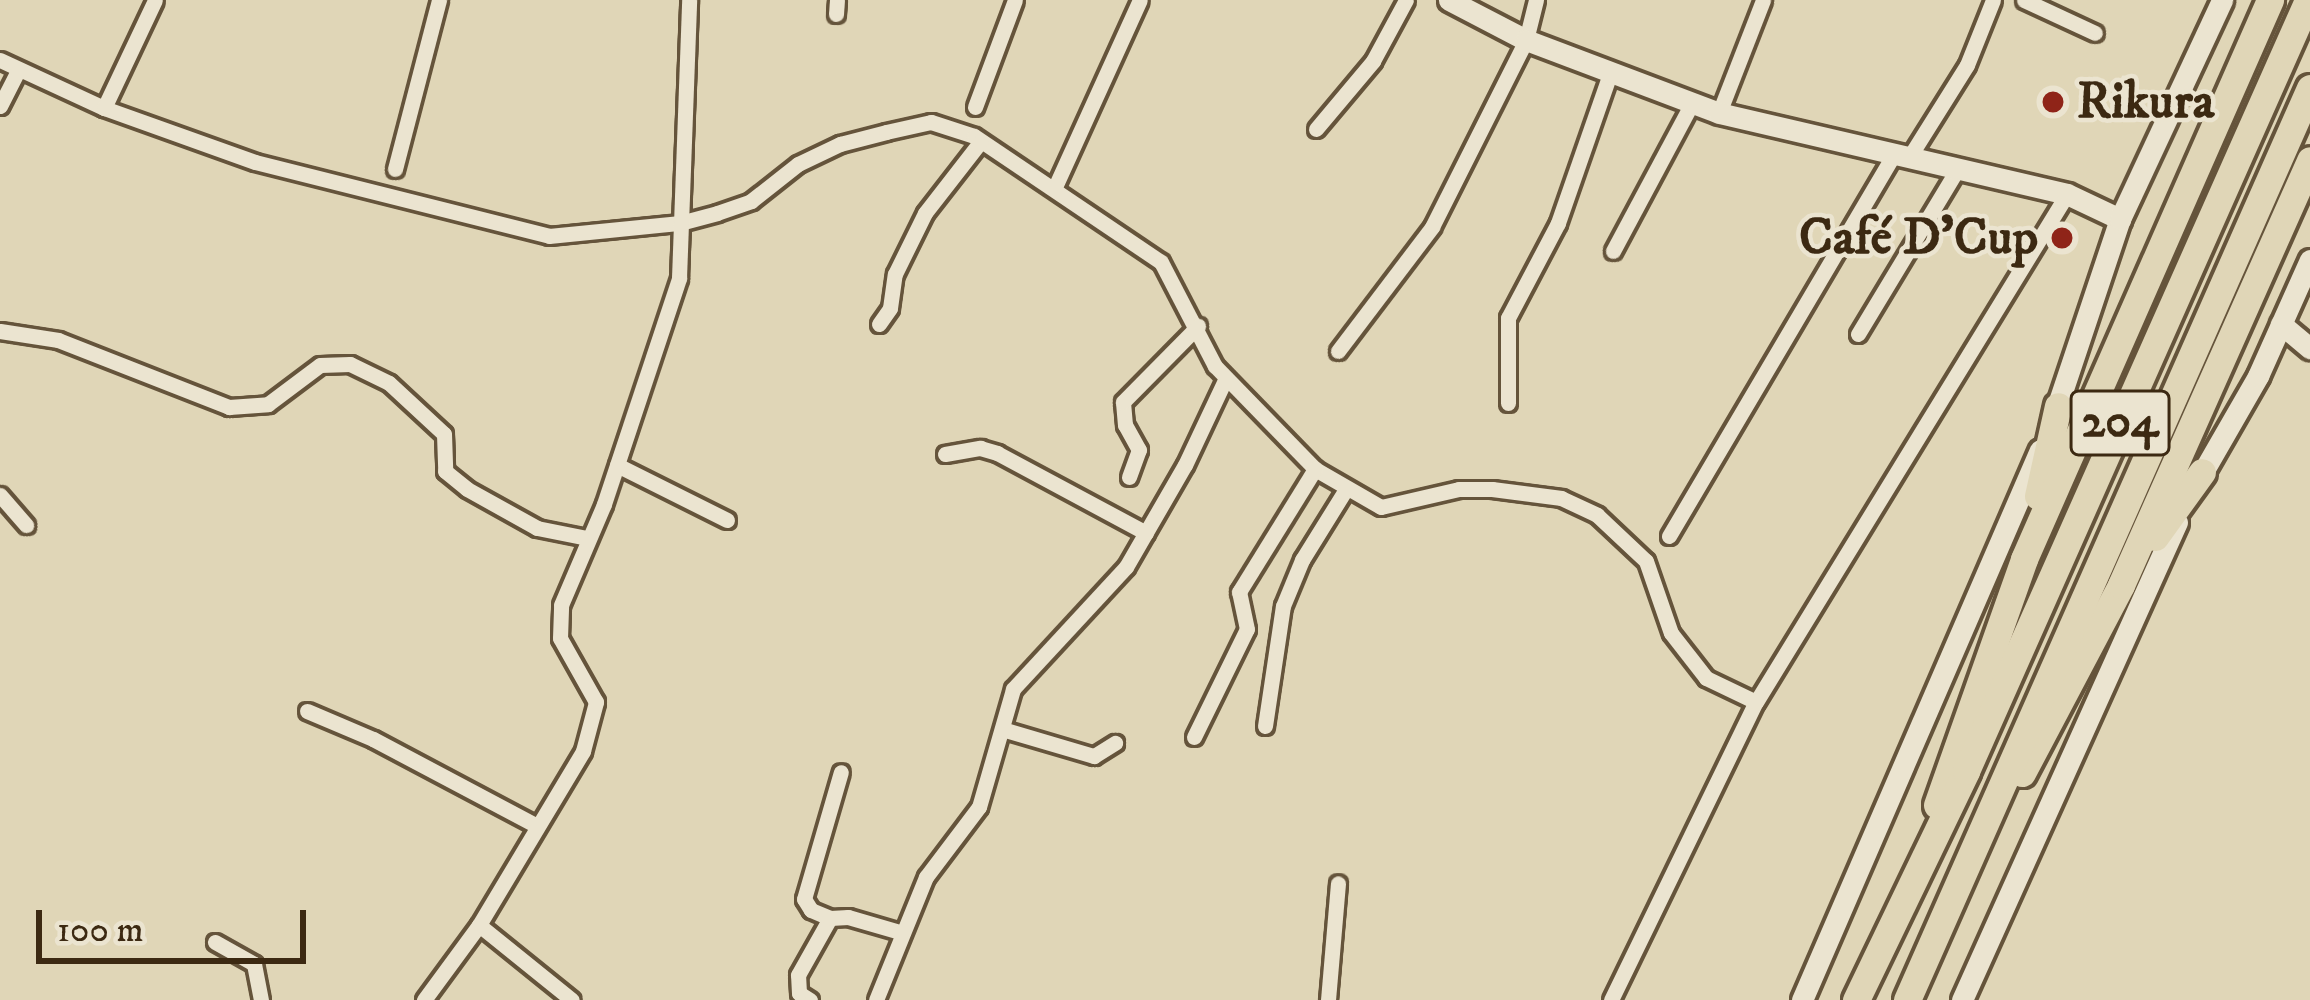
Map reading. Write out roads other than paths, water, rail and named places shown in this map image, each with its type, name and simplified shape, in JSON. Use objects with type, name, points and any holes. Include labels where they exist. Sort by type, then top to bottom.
[{"type":"highway","points":[[1927,844],[1946,768],[2024,559],[2270,0]]},
{"type":"highway","name":"204","points":[[1856,1000],[1966,771],[2308,0]]},
{"type":"highway","name":"204","points":[[1906,1000],[2310,88]]},
{"type":"highway","points":[[1964,862],[2026,766],[2121,585],[2310,160]]},
{"type":"highway","points":[[2024,559],[2058,406]]},
{"type":"highway","points":[[2121,585],[2202,472]]},
{"type":"main road","points":[[1449,0],[1526,40],[1720,113],[2067,194],[2120,219]]},
{"type":"main road","points":[[1802,1000],[2058,406],[2120,219],[2222,0]]},
{"type":"main road","points":[[1962,1000],[2145,585],[2310,260]]},
{"type":"main road","points":[[2281,324],[2310,347]]},
{"type":"street","points":[[104,108],[155,0]]},
{"type":"street","points":[[395,169],[440,0]]},
{"type":"street","points":[[424,1000],[479,925],[583,751],[596,702],[560,638],[561,604],[617,465],[679,278],[689,0]]},
{"type":"street","points":[[975,106],[1015,0]]},
{"type":"street","points":[[1055,187],[1140,0]]},
{"type":"street","points":[[1316,129],[1373,61],[1406,0]]},
{"type":"street","points":[[1338,352],[1432,227],[1526,40],[1536,0]]},
{"type":"street","points":[[1720,113],[1763,0]]},
{"type":"street","points":[[1669,536],[1903,155],[1967,64],[1993,0]]},
{"type":"street","points":[[2024,0],[2095,33]]},
{"type":"street","points":[[0,60],[16,72],[104,108],[254,162],[549,236],[680,223],[752,201],[798,164],[840,144],[931,122],[980,141],[1161,262],[1226,378],[1315,469],[1381,507],[1459,490],[1492,489],[1561,498],[1597,515],[1646,562],[1671,633],[1706,678],[1756,702]]},
{"type":"street","points":[[0,106],[16,72]]},
{"type":"street","points":[[1508,403],[1508,318],[1558,224],[1610,74]]},
{"type":"street","points":[[1612,251],[1692,103]]},
{"type":"street","points":[[879,324],[890,308],[895,274],[926,214],[980,141]]},
{"type":"street","points":[[1858,334],[1958,168]]},
{"type":"street","points":[[1610,1000],[1756,702],[2067,194]]},
{"type":"street","points":[[1130,478],[1139,450],[1125,425],[1123,402],[1198,326]]},
{"type":"street","points":[[0,331],[58,340],[229,407],[268,404],[320,364],[350,364],[389,383],[444,434],[445,471],[467,489],[537,528],[587,538]]},
{"type":"street","points":[[876,1000],[926,877],[979,807],[1023,675],[1126,567],[1226,378]]},
{"type":"street","points":[[945,454],[980,448],[997,453],[1146,533]]},
{"type":"street","points":[[617,465],[727,520]]},
{"type":"street","points":[[1194,737],[1247,629],[1239,592],[1315,469]]},
{"type":"street","points":[[1265,726],[1283,606],[1302,560],[1346,489]]},
{"type":"street","points":[[0,495],[26,525]]},
{"type":"street","points":[[307,711],[373,739],[537,826]]},
{"type":"street","points":[[1002,729],[1094,756],[1115,743]]},
{"type":"street","points":[[841,772],[804,898],[811,910],[830,918],[848,916],[903,933]]},
{"type":"street","points":[[1328,1000],[1338,884]]},
{"type":"street","points":[[810,1000],[799,993],[798,975],[830,918]]},
{"type":"street","points":[[479,925],[572,1000]]},
{"type":"street","points":[[215,942],[254,964],[261,1000]]},
{"type":"place","name":"Rikura","points":[[2053,102]]},
{"type":"place","name":"Café D'Cup","points":[[2062,238]]}]
